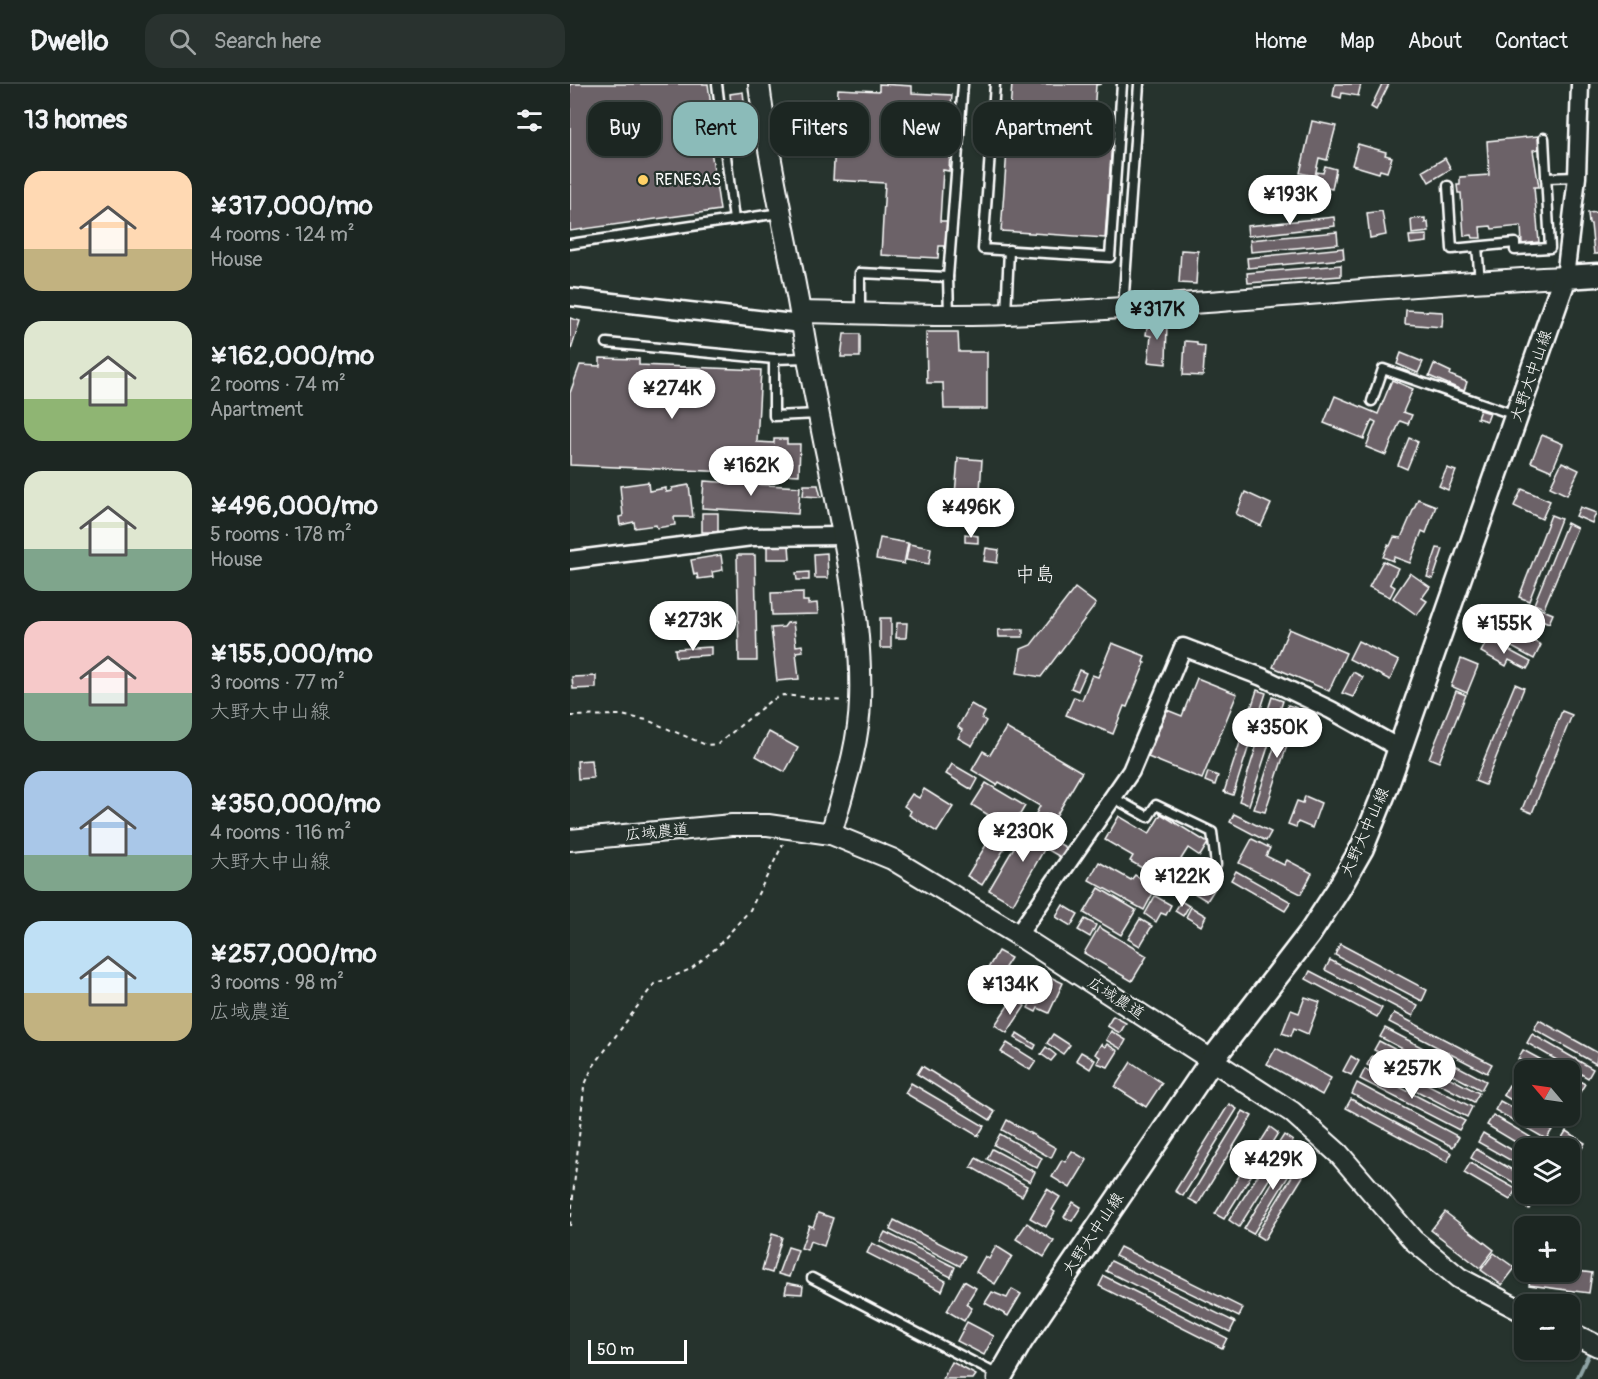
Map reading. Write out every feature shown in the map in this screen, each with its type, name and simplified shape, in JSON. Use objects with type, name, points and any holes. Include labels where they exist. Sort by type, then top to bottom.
[{"type":"main road","points":[[1565,278],[1598,275]]},
{"type":"main road","name":"大野大中山線","points":[[1000,1378],[1033,1322],[1212,1060],[1310,933],[1362,848],[1385,791],[1565,278]]},
{"type":"street","points":[[759,84],[780,213],[842,536],[860,653],[860,703],[849,772],[831,834]]},
{"type":"street","points":[[570,297],[800,318],[861,313],[949,315],[1123,309],[1480,281],[1565,278],[1577,177],[1580,84]]},
{"type":"street","points":[[570,560],[752,537],[842,536]]},
{"type":"street","points":[[1018,935],[1131,771],[1184,647],[1262,677],[1331,710],[1399,748]]},
{"type":"street","name":"広域農道","points":[[570,840],[732,825],[768,825],[831,834],[892,859],[1018,935],[1292,1112],[1339,1154],[1413,1240],[1459,1278],[1514,1307]]},
{"type":"street","points":[[1580,1337],[1598,1346]]},
{"type":"lane","points":[[717,84],[734,220]]},
{"type":"lane","points":[[949,315],[948,277],[963,84]]},
{"type":"lane","points":[[994,84],[982,249],[1110,257],[1122,84]]},
{"type":"lane","points":[[1123,309],[1139,84]]},
{"type":"lane","points":[[1448,186],[1452,249],[1515,243],[1515,250],[1550,248],[1544,138]]},
{"type":"lane","points":[[1546,178],[1577,177]]},
{"type":"lane","points":[[570,244],[780,213]]},
{"type":"lane","points":[[1477,247],[1480,281]]},
{"type":"lane","points":[[1006,314],[1009,250]]},
{"type":"lane","points":[[861,313],[860,273],[948,277]]},
{"type":"lane","points":[[607,343],[774,360],[808,358]]},
{"type":"lane","points":[[774,360],[774,416],[819,414]]},
{"type":"lane","points":[[1372,401],[1383,369],[1517,415]]},
{"type":"lane","points":[[1112,797],[1148,817],[1156,805],[1212,832],[1216,865]]},
{"type":"lane","points":[[812,1278],[1000,1378]]},
{"type":"path","points":[[570,716],[621,715],[647,720],[706,745],[718,744],[770,701],[783,695],[860,703]]},
{"type":"path","points":[[570,1227],[584,1087],[592,1068],[654,984],[691,969],[716,948],[750,910],[792,828]]},
{"type":"building","name":"RENESAS","points":[[570,84],[708,84],[710,102],[673,102],[673,156],[712,156],[720,210],[570,231]]},
{"type":"building","points":[[879,84],[912,86],[912,93],[952,95],[951,102],[881,102],[881,156],[950,156],[949,171],[943,170],[940,221],[947,221],[945,246],[939,246],[938,258],[881,255],[885,183],[833,180],[834,156],[869,156],[869,102],[837,102],[838,89],[879,91]]},
{"type":"building","points":[[1012,84],[1102,84],[1096,85],[1095,102],[1011,102]]},
{"type":"building","points":[[1335,84],[1361,84],[1358,96],[1342,93],[1341,98],[1333,96]]},
{"type":"building","points":[[1382,84],[1389,84],[1376,110],[1371,107]]},
{"type":"building","points":[[743,92],[744,102],[731,102],[730,94]]},
{"type":"building","points":[[1312,121],[1336,126],[1327,160],[1319,158],[1315,176],[1300,173]]},
{"type":"building","points":[[1538,136],[1539,149],[1533,150],[1539,187],[1534,187],[1539,242],[1522,244],[1521,226],[1492,229],[1491,226],[1480,227],[1481,238],[1473,238],[1472,235],[1464,236],[1461,193],[1458,193],[1457,185],[1460,185],[1460,177],[1489,175],[1487,141]]},
{"type":"building","points":[[1358,144],[1386,152],[1385,155],[1392,157],[1387,172],[1380,170],[1379,173],[1352,165]]},
{"type":"building","points":[[1007,156],[1111,156],[1105,238],[1001,231]]},
{"type":"building","points":[[1445,158],[1451,169],[1429,182],[1423,171]]},
{"type":"building","points":[[1325,166],[1336,169],[1332,189],[1314,185],[1317,172],[1323,173]]},
{"type":"building","points":[[1310,186],[1311,197],[1274,201],[1273,190]]},
{"type":"building","points":[[1382,211],[1386,235],[1370,238],[1367,213]]},
{"type":"building","points":[[1598,212],[1598,254],[1594,254],[1588,213]]},
{"type":"building","points":[[1334,217],[1335,226],[1248,236],[1247,226]]},
{"type":"building","points":[[1425,218],[1429,232],[1412,234],[1411,219]]},
{"type":"building","points":[[1337,232],[1338,244],[1251,252],[1250,240]]},
{"type":"building","points":[[1427,235],[1427,242],[1410,244],[1409,236]]},
{"type":"building","points":[[1343,248],[1344,259],[1248,268],[1247,258]]},
{"type":"building","points":[[1181,250],[1198,251],[1196,284],[1179,283]]},
{"type":"building","points":[[1341,265],[1341,276],[1248,283],[1247,273]]},
{"type":"building","points":[[1406,310],[1443,312],[1442,327],[1405,324]]},
{"type":"building","points":[[570,318],[580,321],[570,353]]},
{"type":"building","points":[[1148,320],[1167,322],[1166,364],[1148,362],[1151,336],[1146,335]]},
{"type":"building","points":[[926,332],[958,332],[959,352],[987,352],[987,409],[944,409],[943,383],[927,383]]},
{"type":"building","points":[[844,334],[860,334],[860,357],[841,357]]},
{"type":"building","points":[[1185,341],[1197,342],[1197,345],[1205,346],[1203,376],[1183,375]]},
{"type":"building","points":[[1401,353],[1423,362],[1418,373],[1397,364]]},
{"type":"building","points":[[600,358],[639,359],[639,365],[761,370],[757,442],[774,443],[774,439],[787,439],[787,444],[800,444],[799,475],[570,465],[570,393],[580,365],[600,366]]},
{"type":"building","points":[[1434,364],[1451,372],[1450,375],[1467,382],[1464,391],[1429,376]]},
{"type":"building","points":[[1392,380],[1413,389],[1403,412],[1412,415],[1408,424],[1400,421],[1386,455],[1366,447],[1376,422],[1372,420],[1364,439],[1324,423],[1335,396],[1378,414]]},
{"type":"building","points":[[1480,410],[1490,413],[1487,421],[1477,418]]},
{"type":"building","points":[[1542,435],[1563,444],[1552,471],[1531,462]]},
{"type":"building","points":[[1409,438],[1418,442],[1407,469],[1398,465]]},
{"type":"building","points":[[958,458],[982,460],[978,521],[953,519]]},
{"type":"building","points":[[1562,462],[1579,470],[1567,495],[1550,487]]},
{"type":"building","points":[[1447,468],[1456,471],[1448,490],[1439,486]]},
{"type":"building","points":[[704,481],[800,487],[798,514],[702,508]]},
{"type":"building","points":[[648,482],[649,491],[666,488],[666,492],[672,491],[672,488],[689,485],[693,517],[674,517],[675,525],[657,528],[656,525],[635,528],[634,522],[620,525],[619,517],[623,516],[620,486]]},
{"type":"building","points":[[804,485],[818,485],[821,497],[803,496]]},
{"type":"building","points":[[1522,489],[1550,501],[1542,519],[1514,506]]},
{"type":"building","points":[[1245,492],[1271,504],[1261,526],[1236,514]]},
{"type":"building","points":[[1418,499],[1436,506],[1426,533],[1422,531],[1410,563],[1394,557],[1393,561],[1383,557],[1394,537],[1401,538]]},
{"type":"building","points":[[1580,507],[1596,513],[1592,523],[1576,516]]},
{"type":"building","points":[[702,513],[718,513],[718,532],[702,532]]},
{"type":"building","points":[[1551,515],[1561,519],[1529,601],[1519,597]]},
{"type":"building","points":[[1567,523],[1577,528],[1544,608],[1534,604]]},
{"type":"building","points":[[965,534],[978,536],[978,543],[965,542]]},
{"type":"building","points":[[880,538],[908,543],[904,564],[876,559]]},
{"type":"building","points":[[909,544],[931,548],[929,564],[906,560]]},
{"type":"building","points":[[767,545],[789,545],[790,559],[767,559]]},
{"type":"building","points":[[986,548],[999,550],[997,563],[984,561]]},
{"type":"building","points":[[1437,548],[1443,549],[1433,579],[1427,577]]},
{"type":"building","points":[[827,553],[828,578],[815,578],[814,554]]},
{"type":"building","points":[[721,555],[723,570],[712,572],[713,577],[698,579],[697,574],[694,575],[691,560]]},
{"type":"building","points":[[737,555],[755,555],[757,661],[739,661]]},
{"type":"building","points":[[1383,561],[1398,568],[1390,584],[1395,587],[1390,597],[1369,587]]},
{"type":"building","points":[[809,572],[809,580],[797,580],[796,573]]},
{"type":"building","points":[[1410,573],[1430,587],[1422,598],[1427,601],[1417,615],[1393,598]]},
{"type":"building","points":[[1075,588],[1096,604],[1041,677],[1017,673],[1021,649],[1031,645]]},
{"type":"building","points":[[803,592],[803,601],[808,601],[808,604],[817,603],[818,614],[772,615],[771,593]]},
{"type":"building","points":[[1533,606],[1553,614],[1549,623],[1529,615]]},
{"type":"building","points":[[880,618],[891,618],[891,648],[880,648]]},
{"type":"building","points":[[793,622],[796,646],[802,645],[803,651],[796,652],[799,679],[777,681],[771,628],[784,627],[787,623]]},
{"type":"building","points":[[897,623],[907,623],[906,638],[896,638]]},
{"type":"building","points":[[1501,623],[1541,645],[1534,659],[1493,637]]},
{"type":"building","points":[[1023,629],[1023,637],[999,637],[998,630]]},
{"type":"building","points":[[1289,629],[1346,653],[1329,691],[1273,667]]},
{"type":"building","points":[[1488,639],[1531,662],[1527,669],[1509,660],[1506,666],[1481,652]]},
{"type":"building","points":[[1358,641],[1399,661],[1390,680],[1349,659]]},
{"type":"building","points":[[1112,643],[1145,656],[1143,662],[1145,663],[1127,707],[1124,706],[1113,734],[1066,715],[1074,697],[1082,700],[1092,675],[1098,677]]},
{"type":"building","points":[[711,647],[711,655],[676,657],[675,649]]},
{"type":"building","points":[[1461,659],[1478,666],[1467,693],[1451,686]]},
{"type":"building","points":[[1079,670],[1086,673],[1078,691],[1071,688]]},
{"type":"building","points":[[1353,672],[1363,677],[1353,697],[1342,693]]},
{"type":"building","points":[[596,676],[596,688],[573,689],[572,677]]},
{"type":"building","points":[[1197,678],[1237,694],[1202,779],[1148,757],[1167,710],[1182,716]]},
{"type":"building","points":[[1515,684],[1524,688],[1485,785],[1475,781]]},
{"type":"building","points":[[1257,690],[1266,693],[1233,795],[1224,792]]},
{"type":"building","points":[[1456,691],[1466,695],[1439,762],[1429,758]]},
{"type":"building","points":[[1272,697],[1283,701],[1249,805],[1239,801]]},
{"type":"building","points":[[971,704],[985,712],[982,718],[986,721],[972,746],[958,738],[962,730],[958,727]]},
{"type":"building","points":[[1288,705],[1299,709],[1265,812],[1254,809]]},
{"type":"building","points":[[1562,711],[1572,715],[1532,813],[1522,809]]},
{"type":"building","points":[[1006,728],[1082,772],[1049,828],[1033,819],[1040,806],[999,782],[997,785],[972,770],[983,751],[990,755]]},
{"type":"building","points":[[769,732],[798,748],[785,772],[756,756]]},
{"type":"building","points":[[591,760],[593,778],[578,779],[577,761]]},
{"type":"building","points":[[952,764],[978,779],[972,790],[946,774]]},
{"type":"building","points":[[1208,772],[1218,776],[1215,785],[1205,781]]},
{"type":"building","points":[[986,783],[1025,806],[1019,816],[1023,818],[1018,827],[1014,824],[1011,829],[972,805]]},
{"type":"building","points":[[924,789],[953,807],[937,832],[909,815],[911,811],[904,806],[912,794],[919,798]]},
{"type":"building","points":[[1305,796],[1321,803],[1312,828],[1298,822],[1296,827],[1288,824],[1297,801],[1303,803]]},
{"type":"building","points":[[1161,814],[1208,843],[1200,856],[1188,848],[1181,859],[1219,882],[1207,901],[1145,863],[1142,868],[1130,861],[1133,856],[1105,840],[1119,816],[1149,834]]},
{"type":"building","points":[[1234,814],[1271,832],[1266,841],[1230,822]]},
{"type":"building","points":[[1027,825],[1067,848],[1062,858],[1045,848],[1013,904],[989,890]]},
{"type":"building","points":[[991,837],[1008,843],[982,885],[967,876]]},
{"type":"building","points":[[1252,839],[1270,848],[1266,856],[1284,865],[1287,860],[1312,873],[1301,894],[1239,863]]},
{"type":"building","points":[[1099,862],[1131,880],[1135,875],[1152,885],[1147,890],[1153,893],[1144,910],[1089,880]]},
{"type":"building","points":[[1236,871],[1291,902],[1285,911],[1231,880]]},
{"type":"building","points":[[1099,888],[1136,910],[1121,935],[1084,913]]},
{"type":"building","points":[[1155,896],[1171,905],[1166,915],[1161,913],[1156,922],[1145,914]]},
{"type":"building","points":[[1181,901],[1189,906],[1183,916],[1175,911]]},
{"type":"building","points":[[1063,905],[1078,914],[1071,926],[1056,917]]},
{"type":"building","points":[[1191,907],[1206,916],[1201,926],[1186,917]]},
{"type":"building","points":[[1085,919],[1096,925],[1090,937],[1078,930]]},
{"type":"building","points":[[1140,919],[1152,926],[1140,946],[1128,939]]},
{"type":"building","points":[[1099,927],[1147,956],[1132,981],[1084,953]]},
{"type":"building","points":[[1340,944],[1427,990],[1422,1001],[1335,955]]},
{"type":"building","points":[[998,951],[1011,958],[999,977],[987,970]]},
{"type":"building","points":[[1330,960],[1418,1006],[1413,1016],[1325,970]]},
{"type":"building","points":[[1310,971],[1382,1008],[1377,1017],[1306,979]]},
{"type":"building","points":[[1044,974],[1063,983],[1049,1013],[1038,1008],[1036,1012],[1028,1008]]},
{"type":"building","points":[[1305,997],[1320,1002],[1308,1034],[1294,1028],[1291,1036],[1282,1033],[1291,1010],[1299,1013]]},
{"type":"building","points":[[1013,998],[1025,1006],[1007,1033],[995,1025]]},
{"type":"building","points":[[1394,1013],[1492,1064],[1487,1073],[1389,1022]]},
{"type":"building","points":[[1113,1016],[1126,1023],[1120,1033],[1107,1026]]},
{"type":"building","points":[[1539,1020],[1598,1053],[1596,1064],[1534,1029]]},
{"type":"building","points":[[1385,1028],[1486,1081],[1481,1090],[1380,1037]]},
{"type":"building","points":[[1111,1031],[1126,1040],[1121,1049],[1106,1040]]},
{"type":"building","points":[[1017,1033],[1036,1045],[1034,1049],[1015,1038]]},
{"type":"building","points":[[1053,1034],[1070,1045],[1063,1054],[1047,1043]]},
{"type":"building","points":[[1532,1034],[1577,1060],[1557,1060],[1527,1043]]},
{"type":"building","points":[[1379,1041],[1479,1093],[1474,1102],[1374,1050]]},
{"type":"building","points":[[1007,1043],[1036,1061],[1030,1070],[1001,1052]]},
{"type":"building","points":[[1101,1044],[1105,1047],[1107,1044],[1118,1051],[1108,1067],[1097,1063],[1100,1057],[1095,1054]]},
{"type":"building","points":[[1046,1047],[1056,1055],[1051,1061],[1041,1054]]},
{"type":"building","points":[[1276,1048],[1331,1078],[1322,1095],[1267,1064]]},
{"type":"building","points":[[1523,1050],[1542,1060],[1520,1060],[1518,1059]]},
{"type":"building","points":[[1081,1052],[1095,1060],[1090,1069],[1076,1060]]},
{"type":"building","points":[[1351,1056],[1359,1061],[1351,1075],[1343,1071]]},
{"type":"building","points":[[1372,1056],[1472,1107],[1467,1117],[1367,1065]]},
{"type":"building","points":[[1131,1062],[1162,1083],[1146,1107],[1115,1087]]},
{"type":"building","points":[[1580,1062],[1593,1069],[1588,1078],[1580,1073]]},
{"type":"building","points":[[922,1066],[995,1112],[990,1120],[917,1074]]},
{"type":"building","points":[[1365,1069],[1465,1121],[1459,1130],[1360,1079]]},
{"type":"building","points":[[1580,1081],[1585,1084],[1580,1092]]},
{"type":"building","points":[[911,1083],[984,1126],[978,1136],[905,1093]]},
{"type":"building","points":[[1357,1083],[1459,1137],[1453,1147],[1352,1094]]},
{"type":"building","points":[[1509,1085],[1514,1088],[1514,1102],[1503,1095]]},
{"type":"building","points":[[1351,1099],[1452,1153],[1447,1162],[1346,1108]]},
{"type":"building","points":[[1500,1101],[1514,1109],[1514,1121],[1495,1110]]},
{"type":"building","points":[[1229,1104],[1237,1109],[1183,1196],[1175,1191]]},
{"type":"building","points":[[1243,1111],[1252,1116],[1198,1204],[1189,1199]]},
{"type":"building","points":[[1493,1115],[1532,1138],[1514,1138],[1514,1141],[1487,1125]]},
{"type":"building","points":[[1007,1120],[1056,1148],[1051,1158],[1002,1130]]},
{"type":"building","points":[[1523,1126],[1544,1126],[1552,1130],[1544,1138]]},
{"type":"building","points":[[1270,1127],[1278,1133],[1224,1219],[1215,1214]]},
{"type":"building","points":[[1566,1131],[1577,1138],[1562,1138]]},
{"type":"building","points":[[1483,1133],[1514,1151],[1514,1162],[1478,1142]]},
{"type":"building","points":[[1000,1134],[1042,1158],[1037,1168],[994,1145]]},
{"type":"building","points":[[1284,1135],[1293,1141],[1239,1227],[1229,1220]]},
{"type":"building","points":[[1580,1140],[1585,1143],[1580,1152]]},
{"type":"building","points":[[1293,1148],[1302,1154],[1253,1234],[1244,1229]]},
{"type":"building","points":[[992,1149],[1035,1172],[1030,1182],[987,1159]]},
{"type":"building","points":[[1476,1149],[1514,1171],[1514,1183],[1471,1158]]},
{"type":"building","points":[[1072,1151],[1087,1160],[1070,1188],[1052,1177],[1062,1160],[1065,1162]]},
{"type":"building","points":[[976,1158],[1027,1186],[1022,1196],[971,1167]]},
{"type":"building","points":[[1302,1160],[1310,1165],[1264,1240],[1256,1235]]},
{"type":"building","points":[[1470,1163],[1514,1188],[1514,1193],[1510,1200],[1464,1173]]},
{"type":"building","points":[[1047,1189],[1060,1197],[1052,1210],[1055,1212],[1046,1227],[1030,1218]]},
{"type":"building","points":[[1073,1202],[1081,1207],[1072,1221],[1064,1217]]},
{"type":"building","points":[[1520,1204],[1532,1204],[1529,1209]]},
{"type":"building","points":[[1445,1212],[1494,1250],[1480,1268],[1431,1230]]},
{"type":"building","points":[[818,1213],[833,1218],[824,1246],[810,1241],[807,1250],[801,1248],[809,1225],[813,1227]]},
{"type":"building","points":[[894,1220],[965,1256],[960,1266],[890,1230]]},
{"type":"building","points":[[1027,1223],[1054,1241],[1044,1257],[1016,1239]]},
{"type":"building","points":[[885,1232],[955,1267],[951,1277],[880,1241]]},
{"type":"building","points":[[772,1234],[782,1237],[772,1273],[762,1270]]},
{"type":"building","points":[[872,1243],[946,1281],[942,1291],[867,1253]]},
{"type":"building","points":[[996,1246],[1012,1256],[995,1284],[976,1272],[985,1256],[989,1259]]},
{"type":"building","points":[[788,1247],[798,1250],[789,1277],[778,1274]]},
{"type":"building","points":[[1120,1247],[1243,1308],[1239,1317],[1115,1256]]},
{"type":"building","points":[[1494,1253],[1514,1267],[1502,1285],[1481,1270]]},
{"type":"building","points":[[1111,1261],[1235,1322],[1230,1332],[1106,1271]]},
{"type":"building","points":[[1580,1271],[1592,1273],[1589,1293],[1529,1285],[1529,1282],[1580,1282]]},
{"type":"building","points":[[1104,1276],[1227,1338],[1222,1348],[1099,1286]]},
{"type":"building","points":[[964,1281],[976,1288],[966,1304],[972,1308],[964,1321],[947,1311]]},
{"type":"building","points":[[787,1283],[803,1286],[802,1294],[785,1293]]},
{"type":"building","points":[[1012,1289],[1021,1294],[1008,1316],[985,1303],[992,1292],[1007,1298]]},
{"type":"building","points":[[967,1322],[994,1336],[984,1355],[957,1341]]},
{"type":"building","points":[[952,1362],[976,1375],[973,1379],[943,1379]]},
{"type":"waterway","points":[[1577,1379],[1591,1349]]},
{"type":"place","name":"RENESAS","points":[[643,180]]},
{"type":"district","name":"中島","points":[[1035,574]]}]
